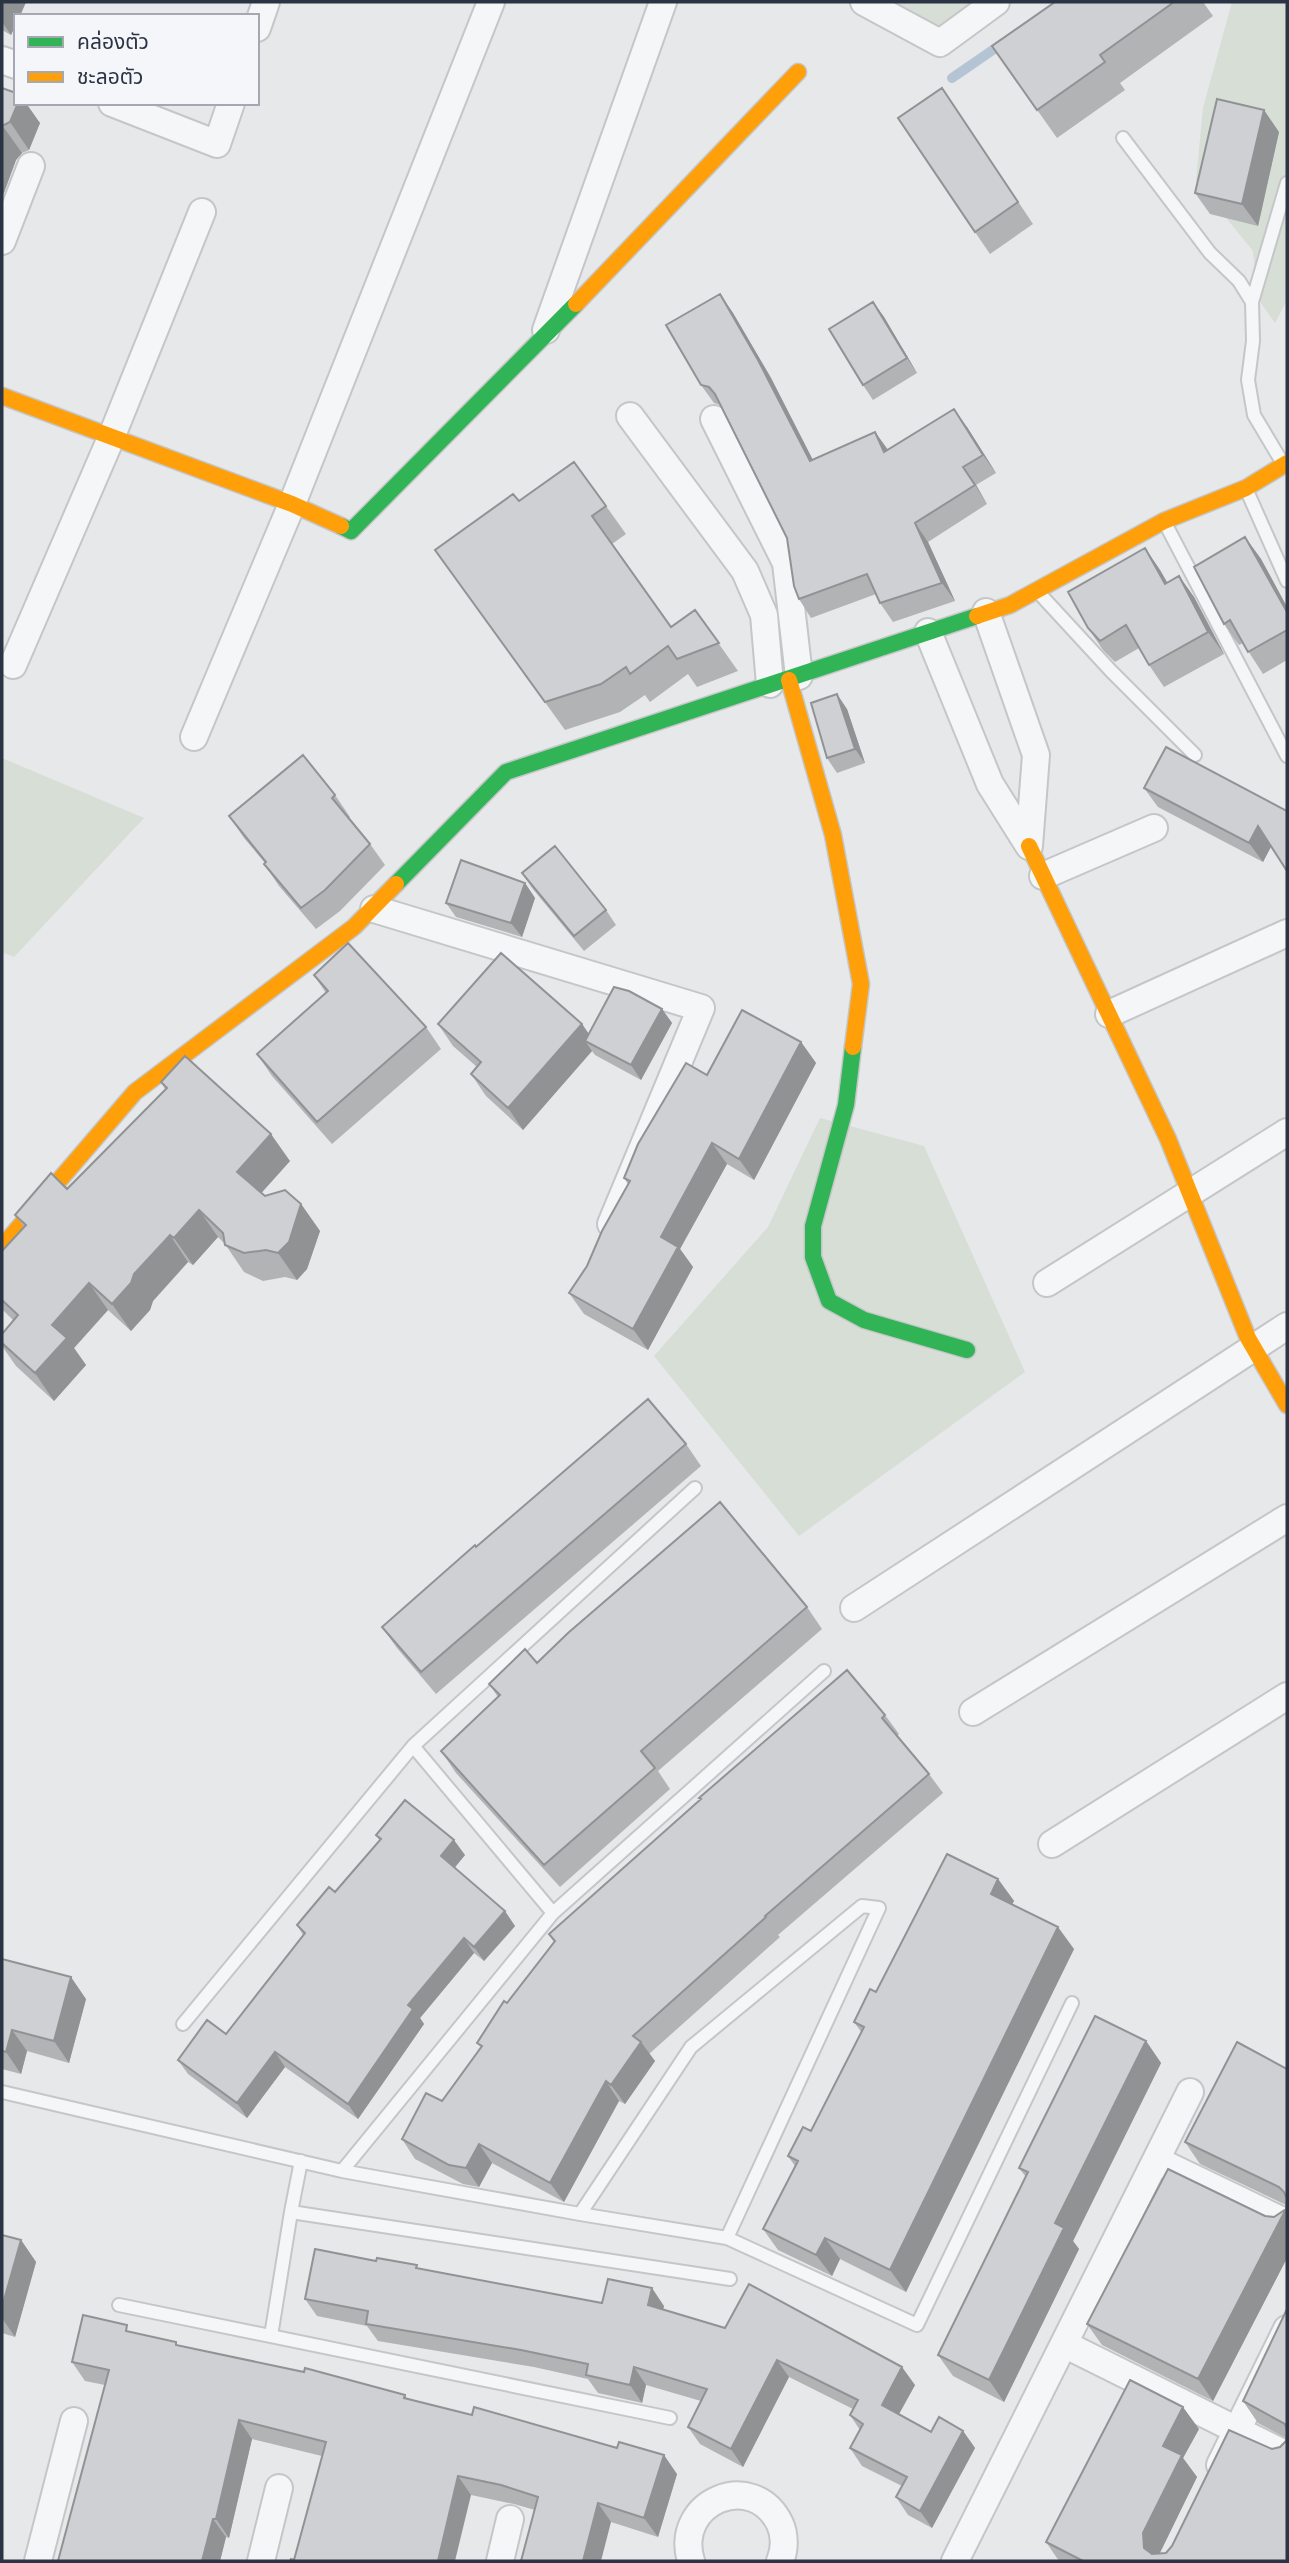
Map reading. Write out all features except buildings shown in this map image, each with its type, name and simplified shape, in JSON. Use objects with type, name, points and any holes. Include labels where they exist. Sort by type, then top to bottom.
[{"type":"street","points":[[259,22],[266,2]]},
{"type":"street","points":[[194,737],[292,504],[491,2]]},
{"type":"street","points":[[542,339],[663,2]]},
{"type":"street","points":[[864,2],[940,43],[996,2]]},
{"type":"street","points":[[2,396],[292,504],[351,531],[542,339],[799,72]]},
{"type":"street","points":[[117,105],[217,144],[230,105]]},
{"type":"street","points":[[2,241],[31,166]]},
{"type":"street","points":[[13,665],[111,438],[202,212]]},
{"type":"street","points":[[631,416],[745,571],[764,615],[786,680],[833,835],[861,984],[846,1105],[813,1226],[813,1257],[829,1301],[864,1320],[967,1350]]},
{"type":"street","points":[[714,419],[786,563],[786,680]]},
{"type":"street","points":[[2,1247],[135,1092],[354,927],[506,772],[1010,605],[1164,521],[1246,488],[1286,464]]},
{"type":"street","points":[[986,612],[1036,755],[1029,846]]},
{"type":"street","points":[[928,632],[990,784],[1029,846],[1168,1139],[1253,1347],[1287,1405]]},
{"type":"street","points":[[1043,876],[1154,828]]},
{"type":"street","points":[[374,909],[701,1008],[602,1244]]},
{"type":"street","points":[[1109,1014],[1287,933]]},
{"type":"street","points":[[1047,1283],[1287,1132]]},
{"type":"street","points":[[854,1608],[1287,1326]]},
{"type":"street","points":[[973,1712],[1287,1518]]},
{"type":"street","points":[[1052,1844],[1287,1696]]},
{"type":"street","points":[[955,2561],[1190,2092]]},
{"type":"street","points":[[1156,2160],[1287,2222]]},
{"type":"street","points":[[1208,2490],[1287,2329]]},
{"type":"street","points":[[1064,2344],[1287,2455]]},
{"type":"street","points":[[38,2561],[74,2421]]},
{"type":"street","points":[[261,2561],[279,2488]]},
{"type":"street","points":[[690,2561],[688,2544],[696,2515],[720,2498],[736,2495],[750,2497],[764,2504],[774,2514],[782,2528],[784,2542],[780,2561]]},
{"type":"street","points":[[500,2561],[510,2519]]},
{"type":"lane","points":[[1122,138],[1210,253],[1239,281],[1252,302]]},
{"type":"lane","points":[[1286,464],[1254,415],[1248,380],[1253,341],[1252,302],[1287,183]]},
{"type":"lane","points":[[1246,488],[1287,581]]},
{"type":"lane","points":[[1164,521],[1287,756]]},
{"type":"lane","points":[[1036,590],[1111,671],[1195,755]]},
{"type":"lane","points":[[183,2024],[414,1746],[695,1488]]},
{"type":"lane","points":[[342,2171],[553,1913],[824,1671]]},
{"type":"lane","points":[[414,1746],[553,1913]]},
{"type":"lane","points":[[579,2214],[691,2047],[862,1906],[879,1908],[727,2238]]},
{"type":"lane","points":[[2,2092],[342,2171],[727,2238],[917,2325],[1072,2003]]},
{"type":"lane","points":[[271,2336],[301,2161]]},
{"type":"lane","points":[[291,2211],[730,2279]]},
{"type":"lane","points":[[118,2305],[670,2418]]},
{"type":"shaded area","points":[[882,2],[1002,2],[932,30]]},
{"type":"shaded area","points":[[1232,2],[1287,2],[1287,300],[1275,323],[1258,299],[1253,251],[1196,181],[1203,108]]},
{"type":"shaded area","points":[[2,758],[144,818],[14,957],[2,952]]},
{"type":"shaded area","points":[[820,1118],[924,1146],[1025,1372],[799,1536],[654,1356],[768,1227]]},
{"type":"waterway","points":[[952,78],[1003,43]]},
{"type":"traffic: fast","points":[[341,526],[351,531],[576,304]]},
{"type":"traffic: fast","points":[[396,884],[506,772],[977,616]]},
{"type":"traffic: fast","points":[[853,1047],[846,1105],[813,1226],[813,1257],[829,1301],[864,1320],[967,1350]]},
{"type":"traffic: slow","points":[[576,304],[798,72]]},
{"type":"traffic: slow","points":[[2,396],[292,504],[341,526]]},
{"type":"traffic: slow","points":[[977,616],[1010,605],[1164,521],[1246,488],[1287,463]]},
{"type":"traffic: slow","points":[[789,680],[833,835],[861,984],[853,1047]]},
{"type":"traffic: slow","points":[[1029,846],[1168,1139],[1248,1338],[1287,1405]]},
{"type":"traffic: slow","points":[[2,1247],[135,1092],[354,927],[396,884]]}]
